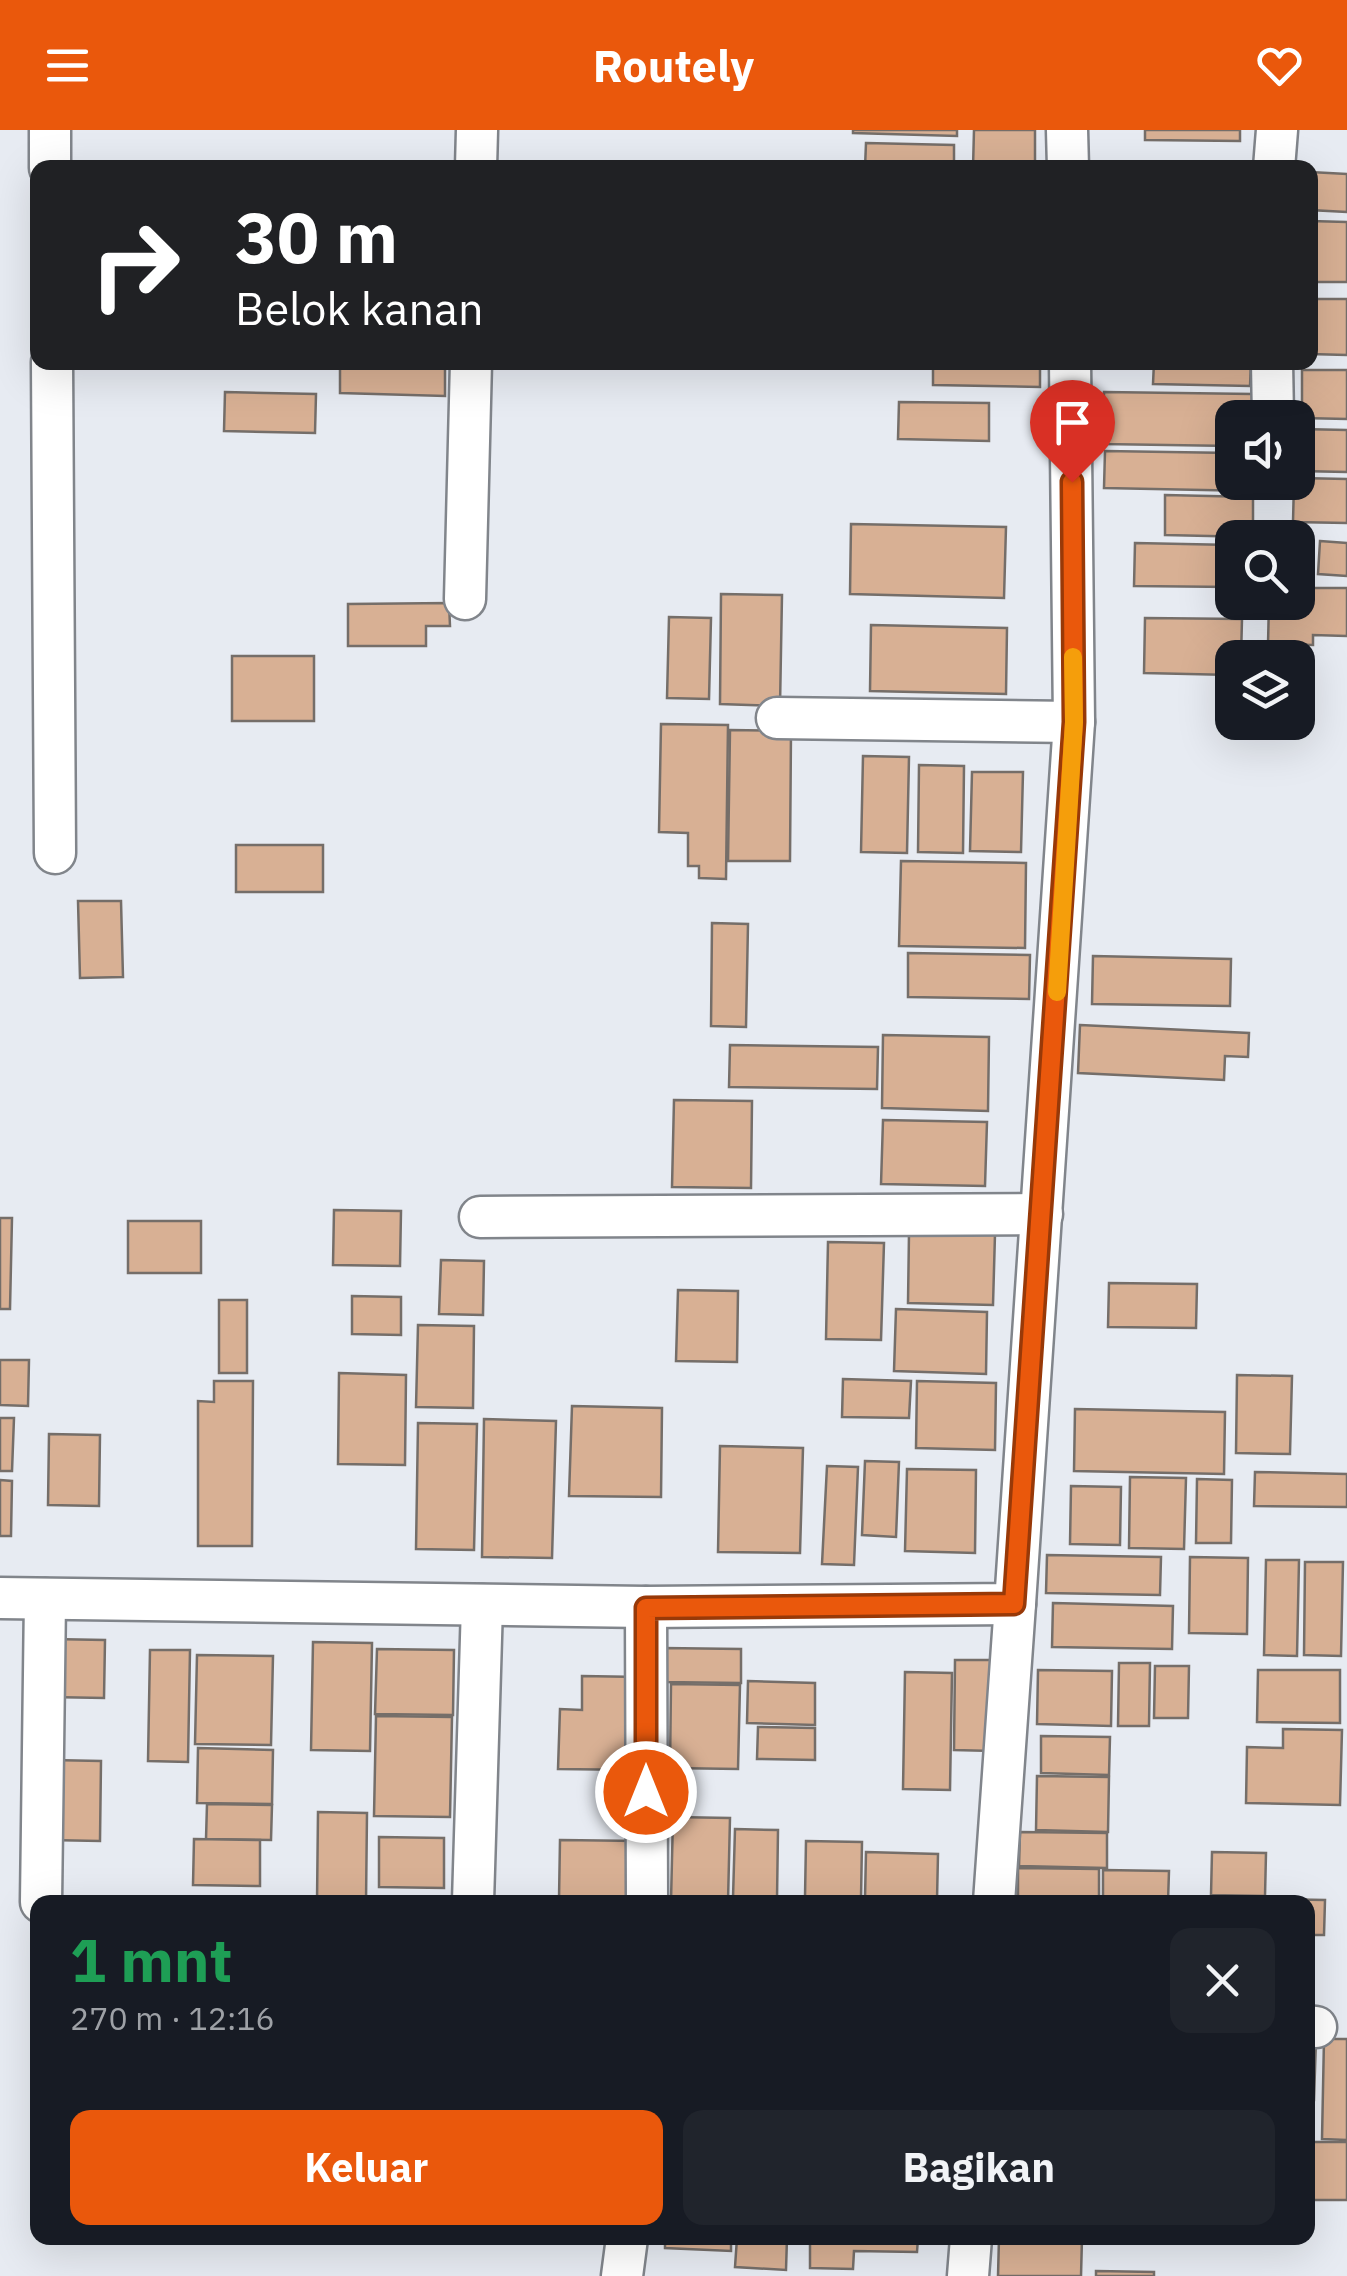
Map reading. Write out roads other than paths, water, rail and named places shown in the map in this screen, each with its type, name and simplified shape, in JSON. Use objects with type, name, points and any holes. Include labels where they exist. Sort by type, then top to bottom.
[{"type":"street","points":[[50,130],[50,160]]},
{"type":"street","points":[[476,160],[477,130]]},
{"type":"street","points":[[1068,130],[1068,160]]},
{"type":"street","points":[[1275,160],[1277,130]]},
{"type":"street","points":[[52,370],[55,853]]},
{"type":"street","points":[[465,599],[471,370]]},
{"type":"street","points":[[994,1895],[1074,722],[1070,370]]},
{"type":"street","points":[[1272,370],[1273,400]]},
{"type":"street","points":[[777,718],[1074,722]]},
{"type":"street","points":[[480,1217],[1042,1214]]},
{"type":"street","points":[[0,1598],[646,1608],[1014,1604]]},
{"type":"street","points":[[42,1895],[45,1599]]},
{"type":"street","points":[[472,1895],[482,1605]]},
{"type":"street","points":[[646,1608],[646,1895]]},
{"type":"street","points":[[622,2276],[625,2245]]},
{"type":"street","points":[[968,2276],[970,2245]]}]
